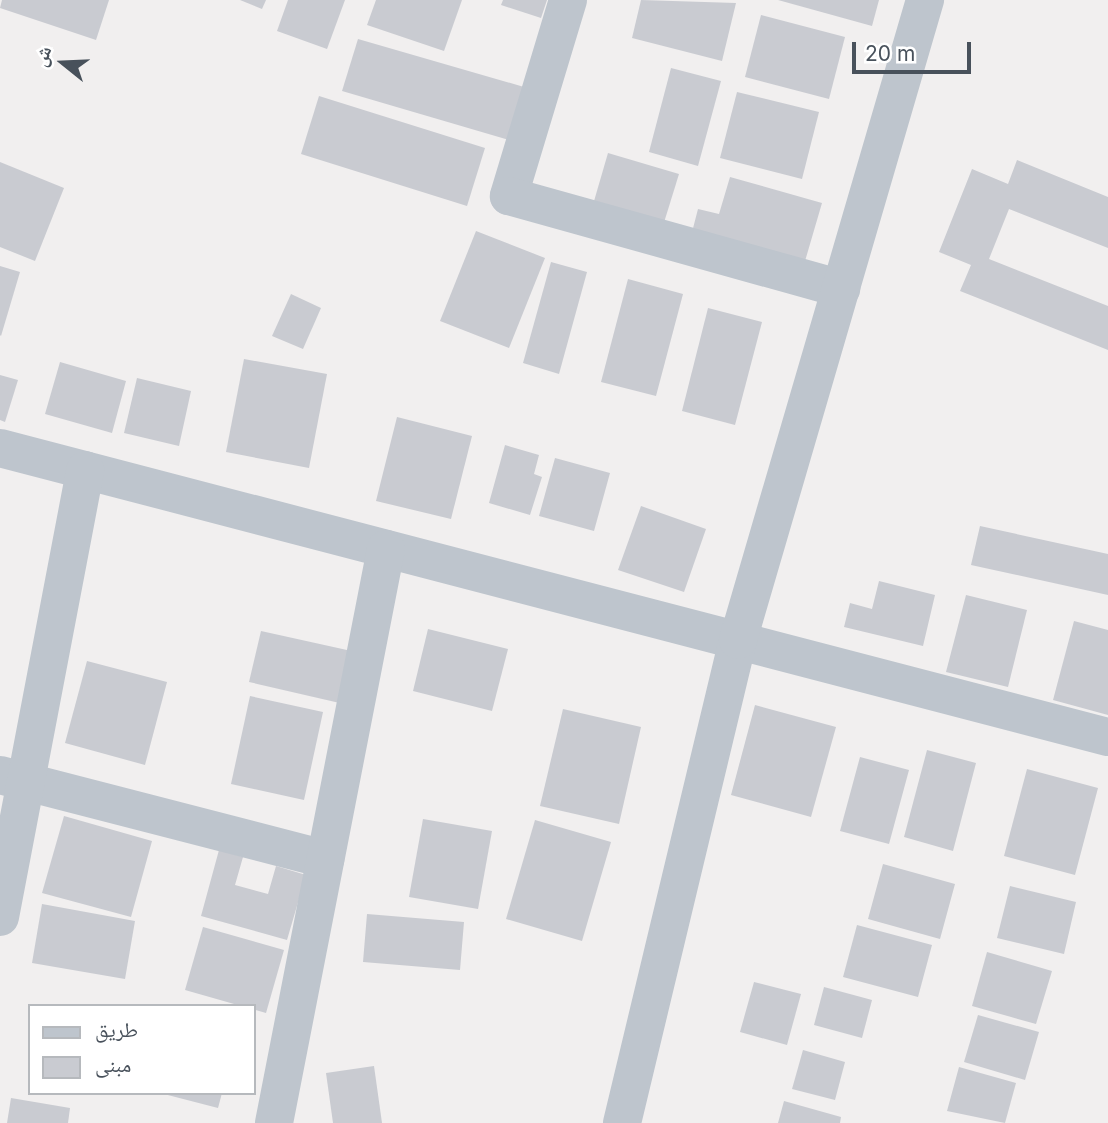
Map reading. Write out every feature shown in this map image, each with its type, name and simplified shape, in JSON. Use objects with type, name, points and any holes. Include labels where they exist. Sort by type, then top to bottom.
[{"type":"street","points":[[568,0],[509,197],[841,289]]},
{"type":"street","points":[[622,1123],[738,640],[925,0]]},
{"type":"street","points":[[0,448],[1108,737]]},
{"type":"street","points":[[0,917],[14,778],[85,470]]},
{"type":"street","points":[[274,1123],[386,549]]},
{"type":"street","points":[[14,778],[325,859]]},
{"type":"building","points":[[2,0],[109,0],[96,40],[0,8]]},
{"type":"building","points":[[240,0],[266,0],[262,9]]},
{"type":"building","points":[[288,0],[345,0],[327,49],[277,31]]},
{"type":"building","points":[[376,0],[462,0],[444,51],[367,25]]},
{"type":"building","points":[[503,0],[547,0],[541,18],[501,5]]},
{"type":"building","points":[[641,0],[736,3],[722,61],[632,38]]},
{"type":"building","points":[[778,0],[879,0],[872,26]]},
{"type":"building","points":[[761,15],[845,37],[829,99],[745,77]]},
{"type":"building","points":[[358,39],[524,87],[509,140],[342,91]]},
{"type":"building","points":[[671,68],[721,81],[698,166],[649,152]]},
{"type":"building","points":[[737,92],[819,112],[802,179],[720,158]]},
{"type":"building","points":[[319,96],[485,148],[467,206],[301,154]]},
{"type":"building","points":[[608,153],[679,174],[662,229],[592,208]]},
{"type":"building","points":[[1017,160],[1108,197],[1108,248],[1009,209],[989,259],[1108,306],[1108,350],[960,291],[971,265],[939,252],[972,169],[1008,184]]},
{"type":"building","points":[[0,162],[64,188],[35,261],[0,247]]},
{"type":"building","points":[[730,177],[822,203],[803,268],[691,236],[698,209],[719,214]]},
{"type":"building","points":[[476,231],[545,258],[509,348],[440,321]]},
{"type":"building","points":[[551,262],[587,272],[559,374],[523,363]]},
{"type":"building","points":[[0,266],[20,272],[1,336],[0,335]]},
{"type":"building","points":[[628,279],[683,294],[656,396],[601,382]]},
{"type":"building","points":[[291,294],[321,308],[303,349],[272,336]]},
{"type":"building","points":[[708,308],[762,322],[735,425],[682,411]]},
{"type":"building","points":[[244,359],[327,374],[309,468],[226,452]]},
{"type":"building","points":[[60,362],[126,381],[112,433],[45,414]]},
{"type":"building","points":[[0,375],[18,380],[5,422],[0,420]]},
{"type":"building","points":[[137,378],[191,391],[179,446],[124,433]]},
{"type":"building","points":[[397,417],[472,436],[451,519],[376,501]]},
{"type":"building","points":[[505,445],[539,455],[534,474],[542,477],[530,515],[489,503]]},
{"type":"building","points":[[555,458],[610,473],[594,531],[539,516]]},
{"type":"building","points":[[641,506],[706,529],[684,592],[618,570]]},
{"type":"building","points":[[980,526],[1108,554],[1108,595],[971,565]]},
{"type":"building","points":[[879,581],[935,595],[923,646],[844,627],[850,603],[872,609]]},
{"type":"building","points":[[966,595],[1027,610],[1008,687],[946,672]]},
{"type":"building","points":[[1074,621],[1108,630],[1108,715],[1053,700]]},
{"type":"building","points":[[428,629],[508,649],[492,711],[413,691]]},
{"type":"building","points":[[261,631],[356,652],[344,704],[249,682]]},
{"type":"building","points":[[87,661],[167,682],[145,765],[65,743]]},
{"type":"building","points":[[250,696],[323,712],[304,800],[231,784]]},
{"type":"building","points":[[755,705],[836,727],[811,817],[731,795]]},
{"type":"building","points":[[563,709],[641,727],[619,824],[540,806]]},
{"type":"building","points":[[927,750],[976,763],[953,851],[904,837]]},
{"type":"building","points":[[860,757],[909,770],[889,844],[840,831]]},
{"type":"building","points":[[1027,769],[1098,788],[1075,875],[1004,856]]},
{"type":"building","points":[[64,816],[152,841],[131,917],[42,893]]},
{"type":"building","points":[[423,819],[492,831],[478,909],[409,897]]},
{"type":"building","points":[[535,820],[611,842],[582,941],[506,919]]},
{"type":"building","points":[[219,850],[243,857],[235,885],[268,894],[276,866],[306,875],[287,940],[201,916]]},
{"type":"building","points":[[883,864],[955,884],[940,939],[868,919]]},
{"type":"building","points":[[1010,886],[1076,902],[1064,954],[997,938]]},
{"type":"building","points":[[42,904],[135,921],[125,979],[32,963]]},
{"type":"building","points":[[367,914],[464,922],[460,970],[363,962]]},
{"type":"building","points":[[857,925],[932,945],[918,997],[843,977]]},
{"type":"building","points":[[203,927],[284,950],[266,1013],[256,1010],[256,1004],[234,1004],[185,990]]},
{"type":"building","points":[[987,952],[1052,971],[1036,1024],[972,1006]]},
{"type":"building","points":[[754,982],[801,994],[787,1045],[740,1032]]},
{"type":"building","points":[[824,987],[872,1000],[862,1038],[814,1025]]},
{"type":"building","points":[[978,1015],[1039,1032],[1025,1080],[964,1062]]},
{"type":"building","points":[[803,1050],[845,1062],[835,1100],[792,1089]]},
{"type":"building","points":[[374,1066],[382,1123],[333,1123],[326,1073]]},
{"type":"building","points":[[959,1067],[1016,1083],[1005,1123],[947,1111]]},
{"type":"building","points":[[168,1095],[221,1095],[218,1108]]},
{"type":"building","points":[[11,1098],[70,1108],[68,1123],[7,1123]]},
{"type":"building","points":[[784,1101],[841,1117],[840,1123],[778,1123]]}]
